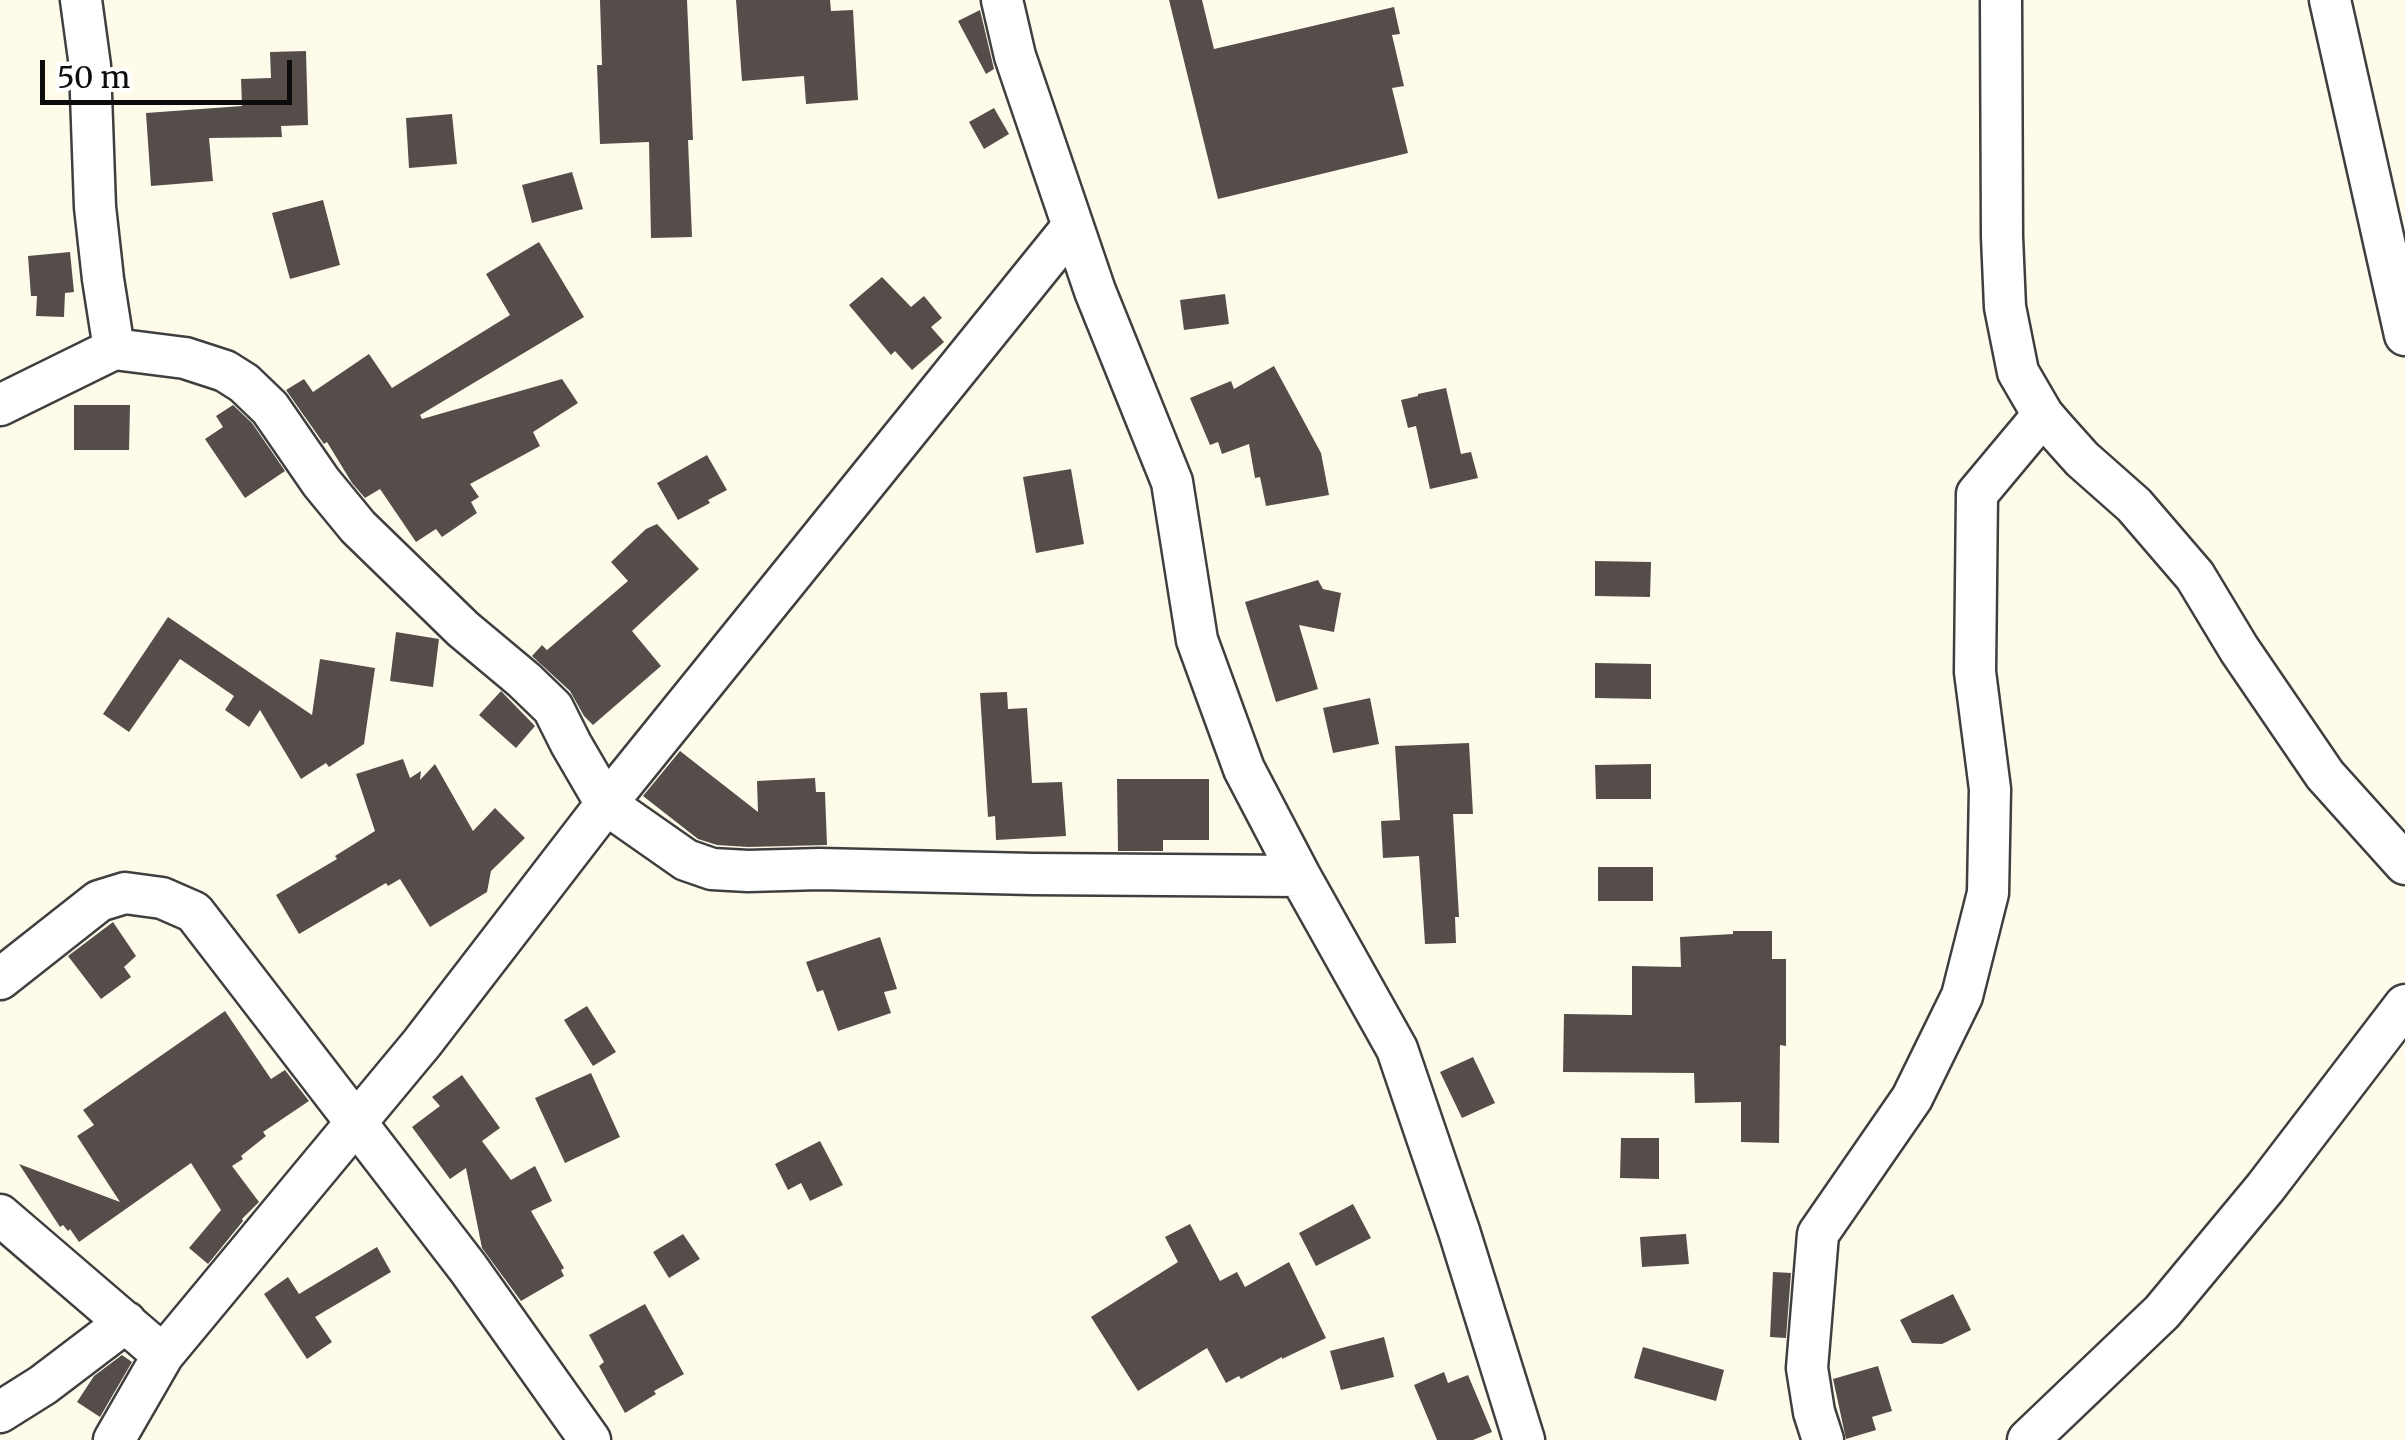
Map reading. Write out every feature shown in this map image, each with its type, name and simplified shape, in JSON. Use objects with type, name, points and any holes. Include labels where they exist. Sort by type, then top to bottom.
[{"type":"street","points":[[81,0],[88,41],[95,207],[114,349]]},
{"type":"street","points":[[1002,0],[1015,56],[1095,291],[1172,482],[1197,640],[1244,769],[1397,1049],[1459,1230],[1524,1440]]},
{"type":"street","points":[[2001,0],[2005,307],[2018,372],[2042,415],[2082,459],[2134,505],[2195,576],[2239,649],[2325,775],[2405,864]]},
{"type":"street","points":[[2330,0],[2405,335]]},
{"type":"street","points":[[114,1440],[162,1355],[422,1043],[606,804],[1073,226]]},
{"type":"street","points":[[0,405],[114,349],[185,358],[225,371],[244,383],[270,408],[358,528],[553,708],[606,804],[686,860],[712,869],[1300,876]]},
{"type":"street","points":[[1823,1440],[1807,1368],[1818,1234],[1912,1098],[1962,996],[1988,893],[1990,790],[1975,672],[1977,494],[2042,415]]},
{"type":"street","points":[[0,979],[99,902],[125,893],[162,898],[194,912],[468,1268],[590,1440]]},
{"type":"street","points":[[2028,1440],[2162,1312],[2265,1188],[2405,1005]]},
{"type":"street","points":[[0,1214],[162,1355]]},
{"type":"street","points":[[0,1412],[43,1385],[126,1322]]},
{"type":"building","points":[[600,0],[687,0],[693,140],[688,140],[692,237],[651,238],[649,142],[600,144]]},
{"type":"building","points":[[736,0],[830,0],[831,11],[853,10],[858,100],[806,104],[804,76],[742,81]]},
{"type":"building","points":[[1169,0],[1202,0],[1214,49],[1394,7],[1400,34],[1392,35],[1404,86],[1392,88],[1408,153],[1218,199]]},
{"type":"building","points":[[980,10],[994,69],[986,74],[958,21]]},
{"type":"building","points":[[306,51],[308,125],[281,126],[282,137],[209,138],[213,181],[151,186],[146,113],[242,106],[241,79],[271,78],[270,52]]},
{"type":"building","points":[[994,108],[1009,134],[984,149],[969,122]]},
{"type":"building","points":[[452,114],[457,164],[409,168],[406,118]]},
{"type":"building","points":[[572,172],[583,209],[532,223],[522,185]]},
{"type":"building","points":[[323,200],[340,265],[290,279],[272,213]]},
{"type":"building","points":[[539,242],[584,317],[420,415],[422,419],[562,379],[578,403],[533,432],[540,446],[470,484],[479,497],[471,502],[477,513],[442,537],[436,529],[416,542],[380,489],[365,498],[352,483],[327,442],[324,444],[286,390],[304,379],[313,392],[369,354],[392,388],[510,315],[486,274]]},
{"type":"building","points":[[70,252],[74,292],[65,293],[64,317],[36,316],[37,296],[31,296],[28,256]]},
{"type":"building","points":[[882,277],[911,307],[924,296],[942,318],[931,327],[944,342],[912,370],[895,351],[891,355],[849,305]]},
{"type":"building","points":[[1225,294],[1229,324],[1184,330],[1180,300]]},
{"type":"building","points":[[1274,366],[1321,453],[1329,495],[1266,506],[1260,477],[1255,478],[1249,444],[1222,454],[1218,442],[1210,445],[1190,398],[1231,381],[1234,389]]},
{"type":"building","points":[[1446,388],[1461,454],[1471,452],[1478,478],[1430,489],[1416,426],[1408,428],[1401,400]]},
{"type":"building","points":[[74,405],[130,405],[129,450],[74,450]]},
{"type":"building","points":[[233,405],[252,423],[285,471],[245,498],[205,439],[223,427],[216,416]]},
{"type":"building","points":[[707,455],[727,490],[678,520],[657,483]]},
{"type":"building","points":[[1071,469],[1084,544],[1036,553],[1023,477]]},
{"type":"building","points":[[657,524],[699,569],[632,631],[661,666],[593,725],[570,691],[532,656],[542,645],[547,650],[628,581],[611,562],[646,529]]},
{"type":"building","points":[[1595,561],[1651,562],[1650,597],[1595,596]]},
{"type":"building","points":[[1318,580],[1323,589],[1341,593],[1334,632],[1299,625],[1318,689],[1276,702],[1245,602]]},
{"type":"building","points":[[168,617],[312,715],[320,659],[375,668],[364,744],[329,767],[326,763],[301,779],[260,710],[249,727],[225,710],[234,696],[180,659],[129,732],[103,714]]},
{"type":"building","points":[[396,632],[439,639],[433,687],[390,681]]},
{"type":"building","points":[[1595,663],[1651,664],[1651,699],[1595,698]]},
{"type":"building","points":[[501,691],[535,726],[516,748],[479,715]]},
{"type":"building","points":[[1007,692],[1008,709],[1027,708],[1032,783],[1062,782],[1066,836],[996,840],[995,816],[988,817],[980,693]]},
{"type":"building","points":[[1370,698],[1379,744],[1333,753],[1323,708]]},
{"type":"building","points":[[1469,743],[1473,814],[1453,814],[1459,917],[1455,917],[1456,943],[1425,944],[1419,856],[1383,858],[1381,821],[1400,820],[1395,746]]},
{"type":"building","points":[[680,751],[758,812],[757,781],[815,778],[816,792],[825,792],[827,845],[748,847],[698,839],[643,796]]},
{"type":"building","points":[[403,759],[410,778],[421,771],[420,780],[435,764],[473,831],[495,808],[525,838],[491,871],[487,892],[430,927],[400,879],[388,886],[386,883],[299,934],[276,895],[375,831],[356,774]]},
{"type":"building","points":[[1651,764],[1651,799],[1596,799],[1595,765]]},
{"type":"building","points":[[1117,779],[1209,779],[1209,840],[1163,840],[1163,851],[1118,851]]},
{"type":"building","points":[[1598,867],[1653,867],[1653,901],[1598,901]]},
{"type":"building","points":[[113,922],[136,956],[124,967],[131,977],[101,999],[68,956]]},
{"type":"building","points":[[1772,931],[1772,959],[1786,959],[1786,1046],[1780,1045],[1779,1143],[1741,1142],[1741,1102],[1695,1103],[1694,1073],[1563,1072],[1564,1014],[1632,1015],[1632,966],[1681,967],[1680,937]]},
{"type":"building","points":[[880,937],[897,989],[884,992],[891,1013],[838,1031],[823,990],[817,992],[806,962]]},
{"type":"building","points":[[587,1006],[616,1052],[593,1066],[564,1020]]},
{"type":"building","points":[[225,1011],[271,1079],[285,1070],[309,1101],[263,1132],[266,1136],[232,1166],[259,1202],[208,1264],[189,1248],[221,1210],[191,1163],[79,1242],[70,1229],[60,1227],[19,1164],[120,1202],[77,1136],[94,1125],[83,1110]]},
{"type":"building","points":[[1473,1057],[1495,1103],[1462,1118],[1440,1072]]},
{"type":"building","points":[[591,1073],[620,1137],[565,1163],[535,1098]]},
{"type":"building","points":[[462,1075],[500,1128],[482,1141],[511,1180],[535,1166],[552,1201],[531,1211],[564,1268],[564,1276],[521,1301],[482,1248],[466,1168],[450,1179],[412,1127],[440,1106],[432,1097]]},
{"type":"building","points":[[1621,1138],[1659,1138],[1659,1179],[1620,1178]]},
{"type":"building","points":[[820,1141],[843,1185],[810,1201],[801,1183],[788,1190],[775,1164]]},
{"type":"building","points":[[1353,1204],[1371,1238],[1316,1266],[1299,1233]]},
{"type":"building","points":[[1190,1224],[1220,1281],[1237,1272],[1245,1287],[1289,1262],[1326,1338],[1226,1383],[1207,1348],[1138,1391],[1091,1317],[1178,1262],[1165,1237]]},
{"type":"building","points":[[683,1234],[700,1259],[669,1278],[653,1252]]},
{"type":"building","points":[[1686,1234],[1689,1264],[1642,1267],[1640,1237]]},
{"type":"building","points":[[377,1247],[391,1272],[315,1317],[332,1342],[307,1359],[264,1294],[288,1277],[299,1294]]},
{"type":"building","points":[[1773,1272],[1791,1273],[1786,1338],[1770,1337]]},
{"type":"building","points":[[1953,1294],[1971,1330],[1942,1344],[1912,1343],[1900,1320]]},
{"type":"building","points":[[645,1304],[684,1374],[625,1413],[599,1366],[604,1362],[589,1335]]},
{"type":"building","points":[[1384,1337],[1394,1377],[1341,1390],[1330,1351]]},
{"type":"building","points":[[1643,1347],[1724,1370],[1716,1401],[1634,1378]]},
{"type":"building","points":[[122,1355],[132,1362],[100,1417],[77,1402],[94,1376]]},
{"type":"building","points":[[1878,1366],[1892,1411],[1872,1417],[1876,1430],[1846,1439],[1833,1379]]},
{"type":"building","points":[[1444,1372],[1448,1383],[1468,1375],[1492,1432],[1473,1440],[1437,1440],[1414,1385]]}]
